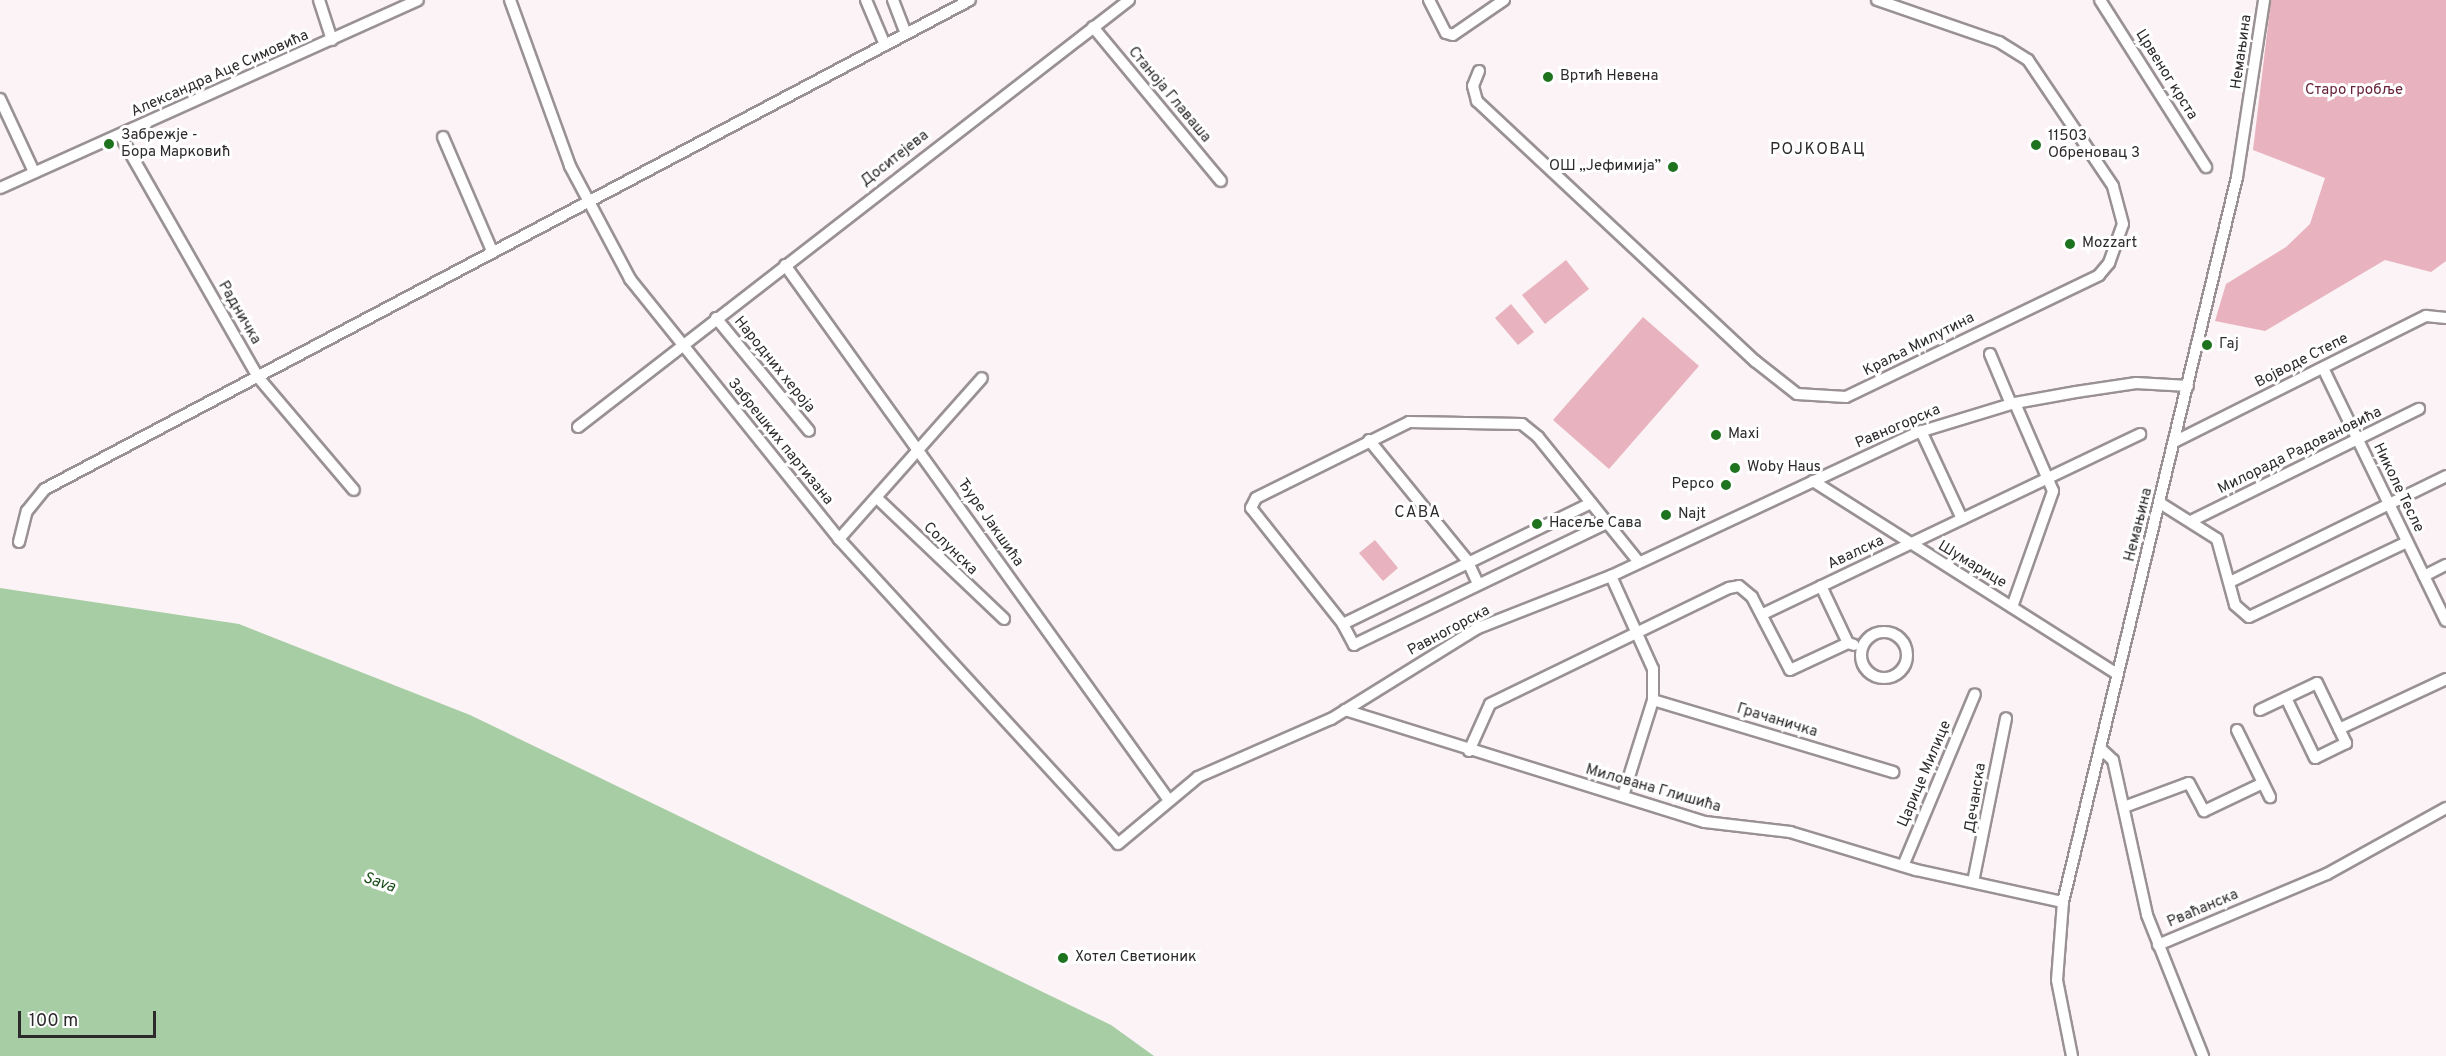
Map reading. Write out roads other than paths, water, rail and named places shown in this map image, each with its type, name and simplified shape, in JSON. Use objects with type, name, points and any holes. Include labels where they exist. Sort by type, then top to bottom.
[{"type":"street","points":[[319,0],[332,40]]},
{"type":"street","name":"Александра Аце Симовића","points":[[0,188],[418,0]]},
{"type":"street","name":"Забрешких партизана","points":[[510,0],[586,202],[630,279],[839,539],[1118,844]]},
{"type":"street","points":[[866,0],[885,45]]},
{"type":"street","points":[[893,0],[906,34]]},
{"type":"street","points":[[19,542],[27,511],[45,489],[970,0]]},
{"type":"street","name":"Доситејева","points":[[578,427],[784,265],[1129,0]]},
{"type":"street","points":[[1429,0],[1446,33],[1453,35],[1504,0]]},
{"type":"street","name":"Краља Милутина","points":[[1479,71],[1473,86],[1477,101],[1755,362],[1797,394],[1846,397],[2099,276],[2123,225],[2113,186],[2028,60],[1999,42],[1877,0]]},
{"type":"street","name":"Црвеног крста","points":[[2100,0],[2206,167]]},
{"type":"street","name":"Немањина","points":[[2072,1056],[2057,980],[2063,902],[2239,165],[2264,0]]},
{"type":"street","name":"Станоја Главаша","points":[[1093,27],[1221,181]]},
{"type":"street","points":[[0,99],[34,172]]},
{"type":"street","name":"Радничка","points":[[120,135],[258,377],[354,490]]},
{"type":"street","points":[[443,137],[492,251]]},
{"type":"street","name":"Ђуре Јакшића","points":[[784,265],[919,449],[1168,799]]},
{"type":"street","name":"Војводе Степе","points":[[2174,442],[2426,316],[2446,318]]},
{"type":"street","name":"Народних хероја","points":[[716,318],[809,431]]},
{"type":"street","points":[[1990,354],[2050,476],[2050,508],[2012,607]]},
{"type":"street","name":"Николе Тесле","points":[[2323,368],[2446,621]]},
{"type":"street","points":[[839,539],[878,499],[982,378]]},
{"type":"street","name":"Равногорска","points":[[1118,844],[1168,799],[1198,777],[1346,710],[1478,628],[1611,576],[1921,431],[2013,404],[2136,383],[2188,386]]},
{"type":"street","name":"Милорада Радовановића","points":[[2193,520],[2419,409]]},
{"type":"street","name":"Равногорска","points":[[1607,523],[1354,645],[1343,624],[1251,508],[1256,498],[1369,440],[1418,420],[1522,424],[1591,503],[1639,562]]},
{"type":"street","points":[[1921,431],[1962,519]]},
{"type":"street","name":"Авалска","points":[[1763,614],[2140,434]]},
{"type":"street","name":"Равногорска","points":[[1369,440],[1467,560],[1478,584]]},
{"type":"street","points":[[2230,582],[2446,476]]},
{"type":"street","name":"Шумарице","points":[[1813,481],[2117,674]]},
{"type":"street","name":"Солунска","points":[[878,499],[1004,620]]},
{"type":"street","points":[[1343,624],[1467,560],[1591,503]]},
{"type":"street","points":[[2160,503],[2193,520],[2221,544],[2237,610],[2252,617],[2407,542]]},
{"type":"street","points":[[2424,576],[2446,565]]},
{"type":"street","points":[[1611,576],[1653,669],[1653,700],[1623,796]]},
{"type":"street","points":[[1469,752],[1490,704],[1636,631],[1739,586],[1763,614],[1790,670],[1848,643],[1862,648]]},
{"type":"street","points":[[1821,586],[1848,643]]},
{"type":"street","points":[[1877,633],[1892,634],[1906,649],[1906,663],[1897,674],[1877,677],[1865,668],[1862,648],[1877,633]]},
{"type":"street","points":[[2339,729],[2446,679]]},
{"type":"street","points":[[2260,710],[2317,683],[2346,743],[2314,758],[2286,698]]},
{"type":"street","name":"Царице Милице","points":[[1903,866],[1975,694]]},
{"type":"street","name":"Грачаничка","points":[[1653,700],[1893,772]]},
{"type":"street","name":"Милована Глишића","points":[[1346,710],[1469,752],[1705,822],[1790,832],[1903,866],[2063,902]]},
{"type":"street","name":"Дечанска","points":[[1973,882],[2006,718]]},
{"type":"street","points":[[2237,730],[2270,797]]},
{"type":"street","name":"Рваћанска","points":[[2101,749],[2113,760],[2158,945],[2326,874],[2446,808]]},
{"type":"street","points":[[2124,807],[2189,783],[2204,811],[2263,783]]},
{"type":"street","points":[[2158,945],[2203,1056]]},
{"type":"water","name":"Sava","points":[[0,588],[239,624],[470,715],[1111,1025],[1154,1056],[0,1056]]},
{"type":"place","name":"Вртић Невена","points":[[1548,77]]},
{"type":"place","name":"Забрежје - Бора Марковић","points":[[109,144]]},
{"type":"place","name":"11503 Обреновац 3","points":[[2036,145]]},
{"type":"place","name":"ОШ „Јефимија”","points":[[1673,167]]},
{"type":"place","name":"Mozzart","points":[[2070,244]]},
{"type":"place","name":"Гај","points":[[2207,345]]},
{"type":"place","name":"Maxi","points":[[1716,435]]},
{"type":"place","name":"Woby Haus","points":[[1735,468]]},
{"type":"place","name":"Pepco","points":[[1726,485]]},
{"type":"place","name":"Najt","points":[[1666,515]]},
{"type":"place","name":"Насеље Сава","points":[[1537,524]]},
{"type":"place","name":"Хотел Светионик","points":[[1063,958]]},
{"type":"district","name":"РОЈКОВАЦ","points":[[1818,150]]},
{"type":"district","name":"САВА","points":[[1418,513]]},
{"type":"park label","name":"Старо гробље","points":[[2354,91]]}]
